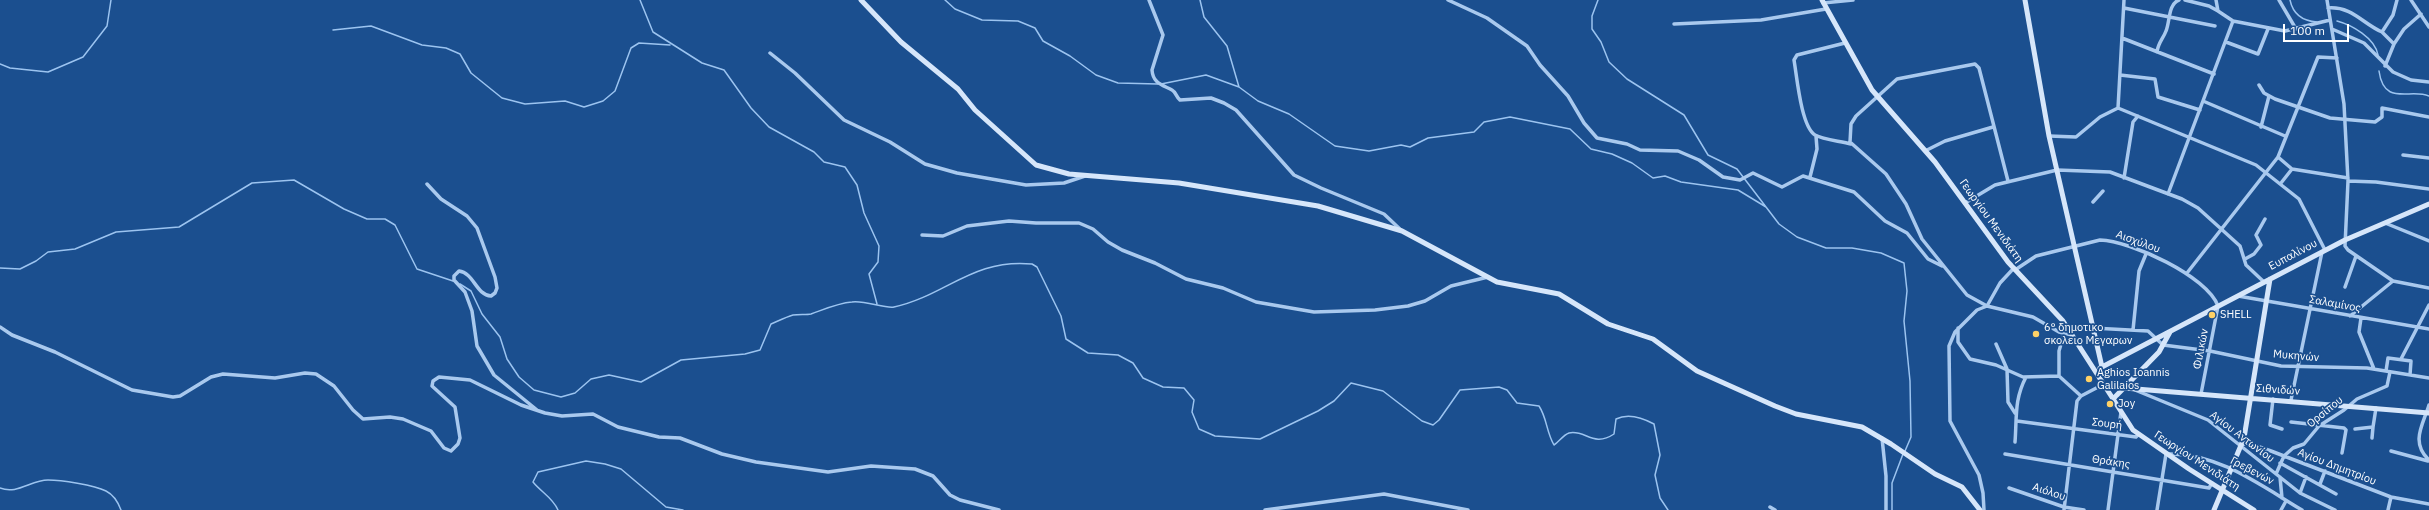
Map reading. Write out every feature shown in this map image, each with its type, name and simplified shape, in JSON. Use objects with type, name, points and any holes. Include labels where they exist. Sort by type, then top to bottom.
[{"type":"street","points":[[861,0],[905,45],[958,88],[970,104],[1027,159],[1048,170],[1085,176],[1179,183],[1318,206],[1402,232],[1488,277],[1513,286],[1559,294],[1608,324],[1653,339],[1686,365],[1720,382],[1796,414],[1857,425],[1882,438],[1936,474],[1965,489],[1980,510]]},
{"type":"street","points":[[1149,0],[1163,35],[1152,70],[1157,82],[1164,87],[1174,90],[1180,100],[1211,98],[1230,106],[1294,175],[1384,214],[1402,232]]},
{"type":"street","points":[[1448,0],[1487,18],[1527,46],[1540,65],[1568,96],[1592,132],[1602,140],[1627,144],[1640,150],[1678,151],[1699,160],[1721,176],[1737,180],[1753,173],[1782,187],[1798,176],[1810,177],[1854,192],[1884,221],[1907,233],[1928,259],[1942,266]]},
{"type":"street","points":[[1674,24],[1761,20],[1824,4],[1853,0]]},
{"type":"street","points":[[2025,0],[2049,136],[2102,367]]},
{"type":"street","points":[[2118,108],[2124,0]]},
{"type":"street","points":[[2157,52],[2159,42],[2167,29],[2169,17],[2178,0]]},
{"type":"street","points":[[2185,0],[2209,6],[2234,21],[2268,29],[2285,31],[2330,20]]},
{"type":"street","points":[[2216,0],[2216,7],[2222,14]]},
{"type":"street","points":[[2279,0],[2296,29]]},
{"type":"street","points":[[2327,0],[2344,96],[2348,179],[2345,240],[2348,250],[2393,282],[2429,288]]},
{"type":"street","points":[[2382,32],[2393,15],[2397,0]]},
{"type":"street","points":[[2411,0],[2429,27]]},
{"type":"street","name":"Γεωργίου Μενιδιάτη","points":[[1824,4],[1865,81],[1925,151],[2014,269],[2056,313],[2073,335],[2114,398],[2121,412],[2138,435],[2254,510]]},
{"type":"street","points":[[2124,8],[2215,26]]},
{"type":"street","points":[[2328,8],[2341,8],[2351,12],[2382,32],[2394,44]]},
{"type":"street","points":[[2385,66],[2394,44],[2404,29],[2420,14]]},
{"type":"street","points":[[2168,194],[2234,21]]},
{"type":"street","points":[[2226,42],[2258,54],[2268,29]]},
{"type":"street","points":[[2332,29],[2364,44],[2385,66],[2402,77],[2429,81]]},
{"type":"street","points":[[2122,38],[2214,74]]},
{"type":"street","points":[[1810,177],[1817,149],[1816,136],[1810,129],[1804,115],[1794,60],[1797,55],[1845,43]]},
{"type":"street","points":[[770,53],[795,73],[844,120],[890,142],[925,164],[957,173],[1026,185],[1064,183],[1085,176]]},
{"type":"street","points":[[2187,273],[2278,156],[2297,105],[2318,58],[2337,58]]},
{"type":"street","points":[[1851,144],[1849,135],[1853,120],[1897,79],[1975,64],[1979,68],[2008,181]]},
{"type":"street","points":[[2120,76],[2155,79],[2158,97],[2200,110]]},
{"type":"street","points":[[2259,85],[2269,96],[2330,118],[2375,122],[2382,116],[2382,108],[2429,116]]},
{"type":"street","points":[[2261,127],[2269,96]]},
{"type":"street","points":[[2203,101],[2247,118],[2261,127],[2285,136]]},
{"type":"street","points":[[2049,136],[2076,137],[2100,117],[2118,108],[2252,162],[2264,173],[2281,183],[2299,199],[2323,250],[2291,400]]},
{"type":"street","points":[[2124,178],[2133,122],[2138,116]]},
{"type":"street","points":[[1925,151],[1945,141],[1993,127]]},
{"type":"street","points":[[1816,136],[1851,144],[1891,181],[1906,204],[1922,239],[1942,266],[1967,295],[1987,306],[2033,317],[2064,334],[2073,335]]},
{"type":"street","points":[[2403,155],[2429,158]]},
{"type":"street","points":[[2278,156],[2292,169],[2348,179],[2429,189]]},
{"type":"street","points":[[2281,183],[2292,169]]},
{"type":"street","points":[[1965,203],[1988,188],[2008,181],[2057,170],[2104,171],[2188,202],[2222,228],[2240,246],[2246,265],[2267,280],[2266,301],[2249,398],[2244,438],[2214,510]]},
{"type":"street","points":[[427,184],[441,199],[463,213],[478,228],[495,277],[496,292],[489,296],[482,293],[464,272],[459,271],[454,276],[470,306],[478,349],[497,378],[540,412]]},
{"type":"street","points":[[2093,202],[2103,191]]},
{"type":"street","name":"Ευπαλίνου","points":[[2096,371],[2323,250],[2429,205]]},
{"type":"street","points":[[2245,259],[2254,254],[2262,245],[2256,235],[2265,219]]},
{"type":"street","points":[[922,235],[943,236],[967,226],[1009,221],[1043,224],[1078,223],[1093,229],[1108,242],[1122,250],[1155,263],[1186,279],[1222,288],[1256,302],[1314,312],[1375,310],[1414,304],[1451,286],[1488,277]]},
{"type":"street","points":[[2385,223],[2429,241]]},
{"type":"street","name":"Αισχύλου","points":[[1987,306],[2000,283],[2014,269],[2031,258],[2075,246],[2105,240],[2175,265],[2209,289],[2218,306]]},
{"type":"street","points":[[2134,330],[2139,271],[2146,254]]},
{"type":"street","points":[[2345,287],[2356,256]]},
{"type":"street","points":[[2350,316],[2393,282]]},
{"type":"street","name":"Σαλαμίνος","points":[[2238,296],[2429,329]]},
{"type":"street","points":[[2401,359],[2429,305]]},
{"type":"street","points":[[1984,510],[1984,493],[1979,475],[1950,421],[1949,346],[1958,328],[1977,310],[1987,306]]},
{"type":"street","name":"Φιλικών","points":[[2201,394],[2218,306]]},
{"type":"street","points":[[2361,318],[2359,332],[2374,369]]},
{"type":"street","points":[[0,327],[12,335],[55,352],[132,390],[173,397],[180,396],[211,377],[222,374],[275,378],[305,373],[316,374],[331,383],[353,410],[363,419],[393,417],[404,419],[431,431],[444,448],[451,451],[458,444],[459,425],[453,404],[432,386],[433,381],[439,377],[470,380],[540,412],[556,415],[593,414],[618,427],[659,437],[680,438],[722,454],[782,467],[828,472],[871,466],[909,468],[930,474],[950,495],[960,500],[999,510]]},
{"type":"street","points":[[1958,328],[1958,342],[1966,356],[2026,377],[2059,376],[2081,396]]},
{"type":"street","points":[[2093,328],[2148,331],[2163,345]]},
{"type":"street","points":[[2114,398],[2163,345],[2170,332]]},
{"type":"street","points":[[2059,376],[2059,351],[2064,334]]},
{"type":"street","points":[[1996,344],[2006,370],[2008,402],[2015,413],[2017,420],[2015,442]]},
{"type":"street","name":"Μυκηνών","points":[[2163,345],[2210,351],[2299,367],[2374,369],[2429,378]]},
{"type":"street","points":[[2388,372],[2388,358],[2401,359],[2411,361],[2410,375]]},
{"type":"street","name":"Ορσίπου","points":[[2276,474],[2284,456],[2293,448],[2304,444],[2319,426],[2344,410],[2347,405],[2356,399],[2387,386],[2388,372]]},
{"type":"street","points":[[2015,413],[2020,390],[2026,377]]},
{"type":"street","points":[[2064,508],[2076,404],[2081,396],[2104,384]]},
{"type":"street","name":"Σιθνιδών","points":[[2124,388],[2291,400],[2428,413]]},
{"type":"street","name":"Αγίου Αντωνίου","points":[[2132,389],[2208,420],[2300,493],[2334,510]]},
{"type":"street","points":[[2273,399],[2270,425],[2282,429]]},
{"type":"street","points":[[2429,405],[2428,413],[2418,439],[2421,452],[2429,461]]},
{"type":"street","points":[[2372,438],[2376,408]]},
{"type":"street","points":[[2108,510],[2121,412]]},
{"type":"street","name":"Σουρή","points":[[2017,420],[2117,435],[2136,437],[2138,435]]},
{"type":"street","points":[[2291,422],[2345,429],[2342,453]]},
{"type":"street","points":[[2354,429],[2373,428]]},
{"type":"street","points":[[1882,438],[1886,476],[1886,510]]},
{"type":"street","name":"Αγίου Δημητρίου","points":[[2240,445],[2248,443],[2391,497],[2429,504]]},
{"type":"street","points":[[2392,451],[2429,461]]},
{"type":"street","name":"Θράκης","points":[[2005,454],[2209,488],[2212,483]]},
{"type":"street","points":[[2157,510],[2166,454]]},
{"type":"street","name":"Γρεβενών","points":[[2166,454],[2187,454],[2232,469],[2302,510]]},
{"type":"street","points":[[2280,463],[2336,494]]},
{"type":"street","points":[[2320,484],[2325,471]]},
{"type":"street","points":[[2280,477],[2282,498]]},
{"type":"street","points":[[2300,493],[2306,477]]},
{"type":"street","name":"Αιόλου","points":[[2009,488],[2064,508],[2084,510]]},
{"type":"street","points":[[1265,510],[1384,494],[1468,510]]},
{"type":"street","points":[[2388,510],[2391,497]]},
{"type":"street","points":[[2281,510],[2286,501]]},
{"type":"street","points":[[1770,507],[1775,510]]},
{"type":"waterway","points":[[0,64],[10,68],[48,72],[83,57],[107,26],[111,0]]},
{"type":"waterway","points":[[640,0],[653,32],[702,63],[724,70],[751,108],[769,127],[814,152],[824,162],[845,167],[857,185],[864,213],[879,246],[878,262],[869,274],[877,304]]},
{"type":"waterway","points":[[945,0],[955,9],[982,20],[1018,21],[1035,28],[1043,41],[1070,56],[1096,75],[1118,83],[1158,84]]},
{"type":"waterway","points":[[1200,0],[1204,17],[1227,46],[1239,87],[1258,101],[1289,114],[1335,146],[1369,151],[1401,145],[1410,147],[1428,138],[1474,132],[1484,122],[1510,117],[1570,129],[1591,149],[1612,154],[1632,163],[1653,178],[1665,176],[1681,182],[1738,190],[1766,207]]},
{"type":"waterway","points":[[1598,0],[1592,16],[1592,29],[1601,42],[1609,62],[1627,79],[1684,115],[1708,155],[1737,169],[1779,224],[1797,237],[1826,248],[1852,248],[1881,253],[1904,263],[1907,291],[1904,321],[1910,381],[1911,437],[1905,451]]},
{"type":"waterway","points":[[2290,0],[2293,9],[2299,16],[2307,20],[2317,22]]},
{"type":"waterway","points":[[2337,21],[2362,33],[2372,43],[2378,55]]},
{"type":"waterway","points":[[333,30],[371,26],[422,45],[446,48],[460,54],[471,73],[502,98],[525,104],[565,101],[584,107],[603,101],[615,91],[631,48],[639,43],[670,45]]},
{"type":"waterway","points":[[2379,71],[2386,89],[2392,93],[2422,94],[2429,96]]},
{"type":"waterway","points":[[1161,84],[1206,75],[1239,87]]},
{"type":"waterway","points":[[0,268],[20,269],[36,261],[48,252],[75,249],[116,232],[179,227],[252,183],[294,180],[344,209],[367,219],[385,219],[395,225],[417,269],[453,281]]},
{"type":"waterway","points":[[460,284],[471,291],[482,314],[500,337],[507,359],[519,377],[534,390],[561,397],[575,393],[591,379],[609,375],[641,382],[681,360],[745,354],[760,350],[771,324],[793,315],[811,314],[837,305],[852,302],[894,307],[929,295],[976,272],[1011,264],[1032,264],[1037,267],[1061,316],[1066,339],[1088,353],[1118,355],[1133,363],[1143,378],[1163,387],[1184,388],[1194,400],[1192,412],[1199,429],[1215,436],[1260,439],[1318,411],[1334,401],[1351,383],[1383,391],[1422,421],[1433,425],[1439,420],[1460,390],[1499,387],[1507,390],[1517,403],[1539,406],[1544,415],[1549,435],[1554,445],[1565,435],[1575,432],[1595,439],[1607,438],[1614,434],[1616,419],[1625,416],[1635,417],[1654,424],[1660,455],[1655,475],[1660,498],[1668,510]]},
{"type":"waterway","points":[[1892,510],[1892,483],[1903,454]]},
{"type":"waterway","points":[[558,510],[553,502],[533,482],[538,472],[586,461],[605,464],[621,469],[666,507],[683,510]]},
{"type":"waterway","points":[[0,488],[12,490],[36,482],[48,480],[77,483],[101,489],[109,493],[119,504],[121,510]]},
{"type":"place","name":"SHELL","points":[[2212,315]]},
{"type":"place","name":"6° δημοτικο σκολειο Μεγαρων","points":[[2036,334]]},
{"type":"place","name":"Aghios Ioannis Galilaios","points":[[2089,379]]},
{"type":"place","name":"Joy","points":[[2110,404]]}]
